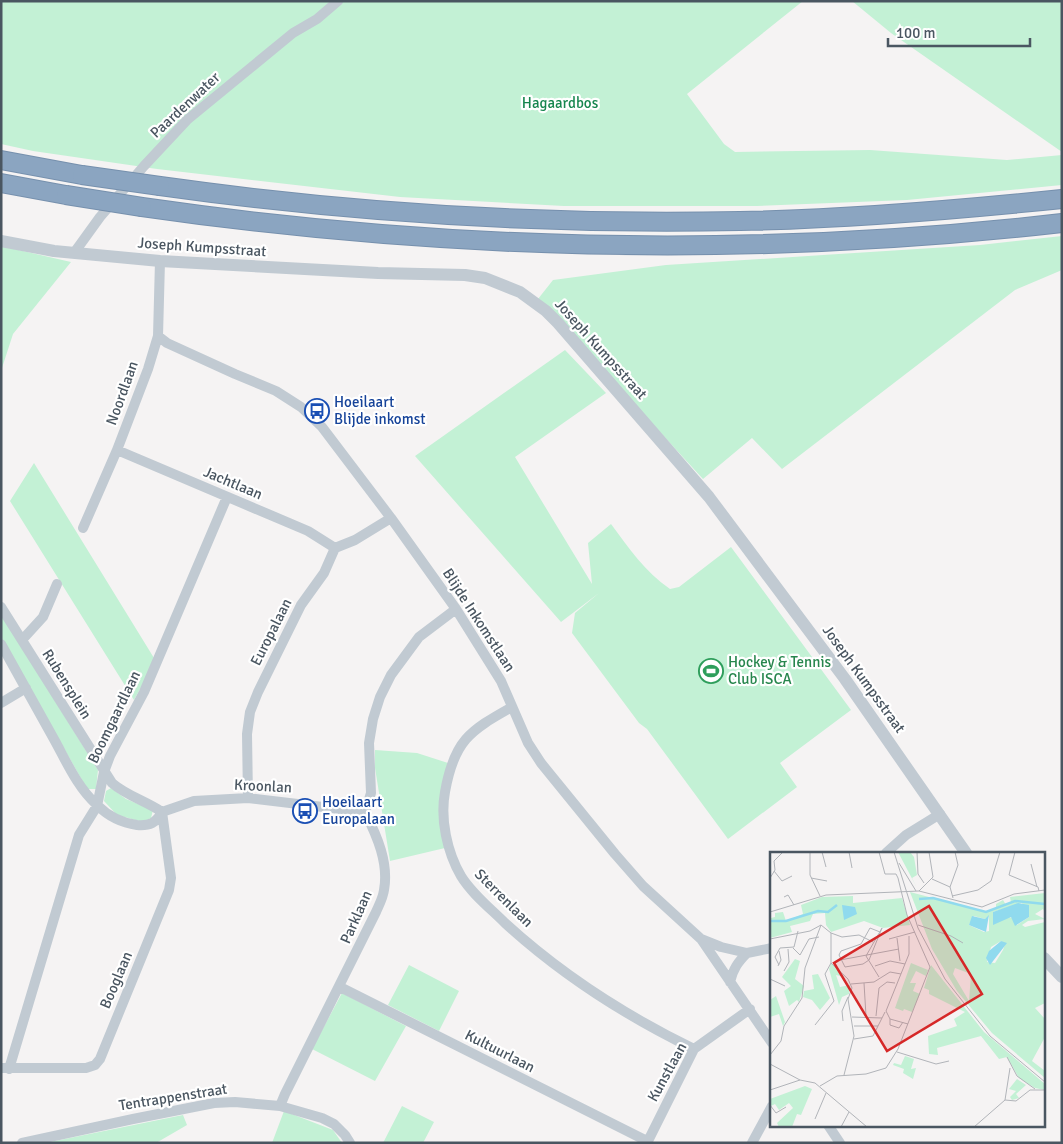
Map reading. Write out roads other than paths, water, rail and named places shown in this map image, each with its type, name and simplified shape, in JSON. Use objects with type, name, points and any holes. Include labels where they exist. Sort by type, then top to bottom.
[{"type":"highway","points":[[1,160],[82,175],[227,196],[352,209],[468,217],[617,222],[741,221],[866,216],[1062,199]]},
{"type":"highway","points":[[1,183],[66,195],[225,219],[339,231],[467,240],[616,245],[739,245],[880,239],[1062,223]]},
{"type":"street","name":"Paardenwater","points":[[74,253],[100,218],[144,166],[187,120],[293,33],[316,19],[338,1]]},
{"type":"street","name":"Joseph Kumpsstraat","points":[[1,242],[54,252],[160,261],[378,273],[465,275],[485,278],[508,286],[530,299],[546,311],[569,336],[709,497],[845,679],[965,852]]},
{"type":"street","name":"Noordlaan","points":[[83,528],[117,450],[148,369],[158,336],[160,261]]},
{"type":"street","name":"Blijde Inkomstlaan","points":[[158,336],[167,343],[184,351],[276,391],[301,407],[322,427],[391,518],[456,609],[501,681],[528,743],[541,763],[644,886],[701,939],[721,947],[747,953],[770,948]]},
{"type":"street","name":"Jachtlaan","points":[[117,450],[308,531],[335,548]]},
{"type":"street","name":"Boomgaardlaan","points":[[5,1068],[78,835],[97,806],[104,772],[110,756],[144,692],[227,497]]},
{"type":"street","points":[[335,548],[355,540],[391,518]]},
{"type":"street","name":"Europalaan","points":[[248,798],[247,734],[250,712],[301,605],[324,573],[335,548]]},
{"type":"street","points":[[22,640],[43,617],[57,584]]},
{"type":"street","name":"Rubensplein","points":[[1,607],[112,783],[120,790],[162,812]]},
{"type":"street","points":[[364,812],[372,794],[369,743],[373,719],[380,697],[390,675],[419,637],[456,609]]},
{"type":"street","points":[[1,644],[78,783],[97,806],[112,817],[140,825],[150,825],[157,821],[162,812]]},
{"type":"street","points":[[1,702],[26,688]]},
{"type":"street","name":"Sterrenlaan","points":[[512,707],[480,725],[468,736],[458,750],[448,773],[444,796],[443,820],[450,851],[460,876],[475,895],[534,950],[616,1008],[694,1049]]},
{"type":"street","name":"Kroonlan","points":[[162,812],[194,801],[248,798],[364,812]]},
{"type":"street","name":"Booglaan","points":[[5,1068],[86,1068],[95,1066],[100,1058],[169,890],[171,878],[162,812]]},
{"type":"street","name":"Parklaan","points":[[280,1106],[340,987],[384,891],[383,857],[377,836],[364,812]]},
{"type":"street","points":[[898,849],[906,835],[940,814]]},
{"type":"street","points":[[701,939],[770,1040]]},
{"type":"street","points":[[730,982],[732,972],[737,963],[747,953]]},
{"type":"street","points":[[1046,960],[1062,977]]},
{"type":"street","name":"Kultuurlaan","points":[[340,987],[647,1142]]},
{"type":"street","name":"Kunstlaan","points":[[647,1142],[694,1049],[750,1009]]},
{"type":"street","name":"Tentrappenstraat","points":[[22,1143],[133,1118],[235,1102],[280,1106],[308,1114],[334,1124],[350,1143]]},
{"type":"street","points":[[752,1143],[770,1110]]},
{"type":"street","points":[[829,1126],[840,1143]]},
{"type":"place","name":"Hoeilaart Blijde inkomst","points":[[317,411]]},
{"type":"place","name":"Hockey & Tennis Club ISCA","points":[[711,671]]},
{"type":"place","name":"Hoeilaart Europalaan","points":[[305,811]]},
{"type":"park label","name":"Hagaardbos","points":[[560,103]]}]
